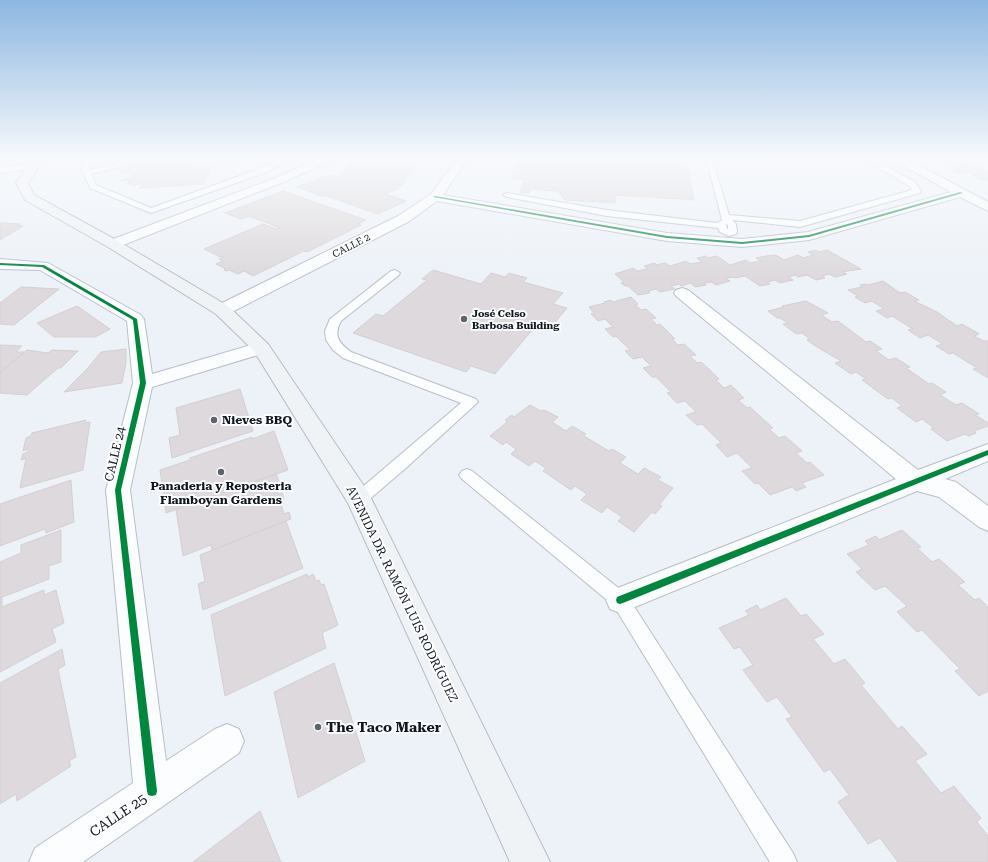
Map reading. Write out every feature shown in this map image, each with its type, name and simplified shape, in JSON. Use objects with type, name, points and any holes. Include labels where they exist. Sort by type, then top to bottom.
[{"type":"main road","name":"AVENIDA DR. RAMÓN LUIS RODRÍGUEZ","points":[[31,198],[113,244],[222,310],[261,348],[359,499],[530,862]]},
{"type":"street","points":[[113,244],[232,198]]},
{"type":"street","name":"CALLE 2","points":[[222,310],[403,219],[433,198]]},
{"type":"street","points":[[442,198],[667,237],[731,238],[742,243],[809,236],[943,198]]},
{"type":"street","points":[[971,198],[988,207]]},
{"type":"street","name":"CALLE 24","points":[[0,264],[43,266],[135,319],[144,383],[118,490],[152,791]]},
{"type":"street","points":[[682,293],[915,481],[947,489],[988,520]]},
{"type":"street","points":[[144,383],[261,348]]},
{"type":"street","points":[[620,600],[988,452]]},
{"type":"street","name":"CALLE 25","points":[[49,862],[227,741]]},
{"type":"lane","points":[[121,198],[151,211],[186,198]]},
{"type":"lane","points":[[525,198],[607,213],[725,221],[800,224],[891,198]]},
{"type":"lane","points":[[719,198],[725,221]]},
{"type":"lane","points":[[725,221],[732,224],[733,232],[731,238]]},
{"type":"lane","points":[[359,499],[471,402],[347,355],[331,340],[330,328],[336,319],[395,273]]},
{"type":"lane","points":[[467,475],[620,600],[784,862]]},
{"type":"building","points":[[264,198],[304,198],[366,220],[358,224],[361,225],[307,252],[304,251],[253,276],[244,271],[238,274],[229,270],[224,270],[226,269],[216,264],[223,261],[219,259],[223,257],[204,249],[263,224],[277,229],[280,228],[249,216],[241,219],[225,213]]},
{"type":"building","points":[[333,198],[398,198],[406,201],[378,214]]},
{"type":"building","points":[[564,198],[615,198],[615,203],[565,200]]},
{"type":"building","points":[[666,198],[694,198],[694,200]]},
{"type":"building","points":[[0,223],[20,224],[17,226],[23,226],[0,240]]},
{"type":"building","points":[[816,250],[819,252],[827,250],[861,269],[842,272],[847,274],[835,277],[829,274],[822,276],[825,278],[816,280],[807,275],[798,277],[796,275],[788,277],[793,280],[780,283],[775,280],[767,282],[770,284],[760,286],[745,276],[725,278],[730,281],[716,285],[712,282],[704,283],[706,285],[695,287],[691,283],[681,286],[679,284],[671,286],[675,289],[660,292],[656,289],[648,291],[650,293],[638,295],[628,286],[621,283],[624,282],[615,274],[633,268],[637,271],[648,269],[644,266],[655,263],[656,265],[665,263],[670,266],[686,261],[690,264],[702,262],[697,258],[706,256],[708,258],[717,256],[730,265],[746,260],[750,263],[761,261],[756,258],[776,255],[784,260],[798,255],[803,258],[813,255],[808,252]]},
{"type":"building","name":"José Celso Barbosa Building","points":[[433,270],[481,284],[491,273],[505,277],[509,273],[527,278],[523,282],[563,293],[553,304],[567,308],[552,326],[539,322],[495,374],[471,366],[466,372],[353,333],[376,314],[383,316],[427,280],[422,279]]},
{"type":"building","points":[[883,281],[900,293],[905,292],[919,300],[914,301],[937,312],[957,326],[962,324],[979,334],[974,336],[984,341],[988,341],[988,378],[973,369],[977,368],[953,353],[949,354],[936,346],[943,344],[928,335],[920,338],[908,330],[913,329],[892,316],[887,318],[876,311],[884,309],[872,301],[865,303],[855,297],[858,296],[848,290],[862,287],[860,285],[868,285]]},
{"type":"building","points":[[21,287],[59,289],[14,325],[0,324],[0,303]]},
{"type":"building","points":[[631,297],[638,304],[635,305],[641,310],[646,309],[656,318],[651,319],[657,325],[660,324],[675,339],[672,339],[678,345],[684,344],[696,355],[690,356],[697,363],[701,362],[710,370],[719,379],[716,380],[724,388],[731,385],[744,398],[738,400],[747,408],[750,407],[773,428],[769,429],[779,438],[785,436],[802,451],[796,453],[807,463],[810,462],[824,475],[802,483],[806,487],[796,491],[792,487],[770,495],[758,483],[755,484],[742,471],[752,468],[737,453],[727,457],[716,445],[721,443],[702,424],[697,425],[686,415],[696,412],[685,401],[677,403],[667,393],[671,392],[656,377],[652,377],[643,368],[651,366],[642,357],[633,359],[625,351],[630,350],[616,336],[613,337],[605,329],[613,327],[605,319],[598,321],[591,314],[594,313],[589,307],[611,300],[613,302]]},
{"type":"building","points":[[806,301],[828,313],[821,315],[832,322],[838,321],[866,342],[870,341],[882,349],[876,351],[889,360],[896,358],[910,367],[906,368],[929,384],[932,383],[946,392],[940,395],[956,405],[962,403],[979,414],[975,415],[988,423],[988,426],[974,431],[976,433],[969,436],[965,434],[947,441],[931,429],[934,428],[922,419],[916,422],[897,408],[902,406],[892,398],[888,399],[862,380],[866,379],[856,372],[851,374],[835,363],[841,361],[807,340],[810,339],[802,333],[796,334],[783,324],[788,323],[780,318],[777,318],[768,311],[784,307],[782,306]]},
{"type":"building","points":[[77,306],[110,329],[95,337],[54,337],[37,323]]},
{"type":"building","points":[[0,345],[22,346],[16,352],[24,352],[0,373]]},
{"type":"building","points":[[126,349],[126,362],[122,383],[64,392],[87,369],[101,352]]},
{"type":"building","points":[[27,350],[48,353],[52,350],[78,351],[61,368],[58,368],[27,395],[0,393],[0,373]]},
{"type":"building","name":"Nieves BBQ","points":[[240,389],[253,431],[172,458],[169,438],[180,435],[176,408]]},
{"type":"building","points":[[530,405],[558,417],[552,422],[566,431],[572,426],[586,434],[584,436],[609,451],[612,449],[626,457],[620,463],[638,474],[644,468],[661,477],[658,480],[673,488],[659,505],[662,506],[655,514],[652,512],[634,532],[618,521],[622,517],[607,507],[602,513],[581,500],[587,494],[575,486],[571,490],[543,471],[546,468],[535,461],[529,466],[511,454],[516,449],[506,442],[503,445],[490,436],[507,422],[505,420],[512,415],[514,417]]},
{"type":"building","points":[[86,420],[85,423],[90,422],[83,470],[20,488],[26,458],[21,460],[23,454],[28,452],[28,449],[23,451],[26,438],[31,436],[32,433]]},
{"type":"building","name":"Panaderia y Reposteria Flamboyan Gardens","points":[[274,431],[288,470],[166,513],[160,470],[190,460],[190,458]]},
{"type":"building","points":[[276,474],[279,481],[275,483],[278,494],[282,493],[284,499],[280,501],[284,514],[289,512],[291,519],[212,550],[211,545],[183,556],[176,509]]},
{"type":"building","points":[[71,480],[74,522],[46,533],[45,529],[0,546],[0,504]]},
{"type":"building","points":[[286,521],[303,568],[203,610],[198,584],[205,581],[200,555]]},
{"type":"building","points":[[61,530],[61,562],[49,566],[49,579],[0,598],[0,562],[21,553],[21,545]]},
{"type":"building","points":[[902,530],[921,547],[917,548],[932,562],[939,559],[965,582],[958,585],[975,600],[979,598],[988,607],[988,691],[979,696],[955,671],[960,669],[922,630],[917,632],[897,612],[907,606],[885,586],[875,590],[856,572],[862,569],[847,554],[869,545],[865,541],[876,536],[879,540]]},
{"type":"building","points":[[307,574],[308,577],[313,574],[316,581],[319,580],[321,585],[324,584],[338,625],[322,633],[326,648],[225,696],[211,615]]},
{"type":"building","points":[[44,590],[44,595],[56,590],[64,623],[52,629],[56,642],[0,672],[0,598],[2,597],[2,607]]},
{"type":"building","points":[[786,598],[801,616],[806,614],[824,634],[813,639],[834,664],[845,659],[865,683],[861,685],[898,729],[902,726],[927,754],[915,761],[941,793],[954,786],[981,818],[977,822],[988,836],[988,862],[898,862],[880,838],[868,844],[838,802],[849,795],[830,769],[824,772],[786,719],[792,717],[777,697],[767,702],[743,670],[753,665],[740,647],[734,649],[719,628],[749,615],[745,611],[757,605],[760,610]]},
{"type":"building","points":[[62,649],[65,665],[58,669],[76,757],[69,761],[71,766],[17,801],[16,794],[0,804],[0,683]]},
{"type":"building","name":"The Taco Maker","points":[[334,663],[365,761],[298,798],[274,692]]},
{"type":"building","points":[[260,811],[281,862],[193,862]]},
{"type":"cycle path","points":[[442,198],[667,237],[742,243],[809,236],[943,198]]},
{"type":"cycle path","points":[[0,264],[43,266],[135,319],[143,383],[118,490],[152,791]]},
{"type":"cycle path","points":[[620,600],[988,452]]},
{"type":"place","name":"José Celso Barbosa Building","points":[[464,319]]},
{"type":"place","name":"Nieves BBQ","points":[[214,420]]},
{"type":"place","name":"Panaderia y Reposteria Flamboyan Gardens","points":[[221,472]]},
{"type":"place","name":"The Taco Maker","points":[[318,727]]}]
